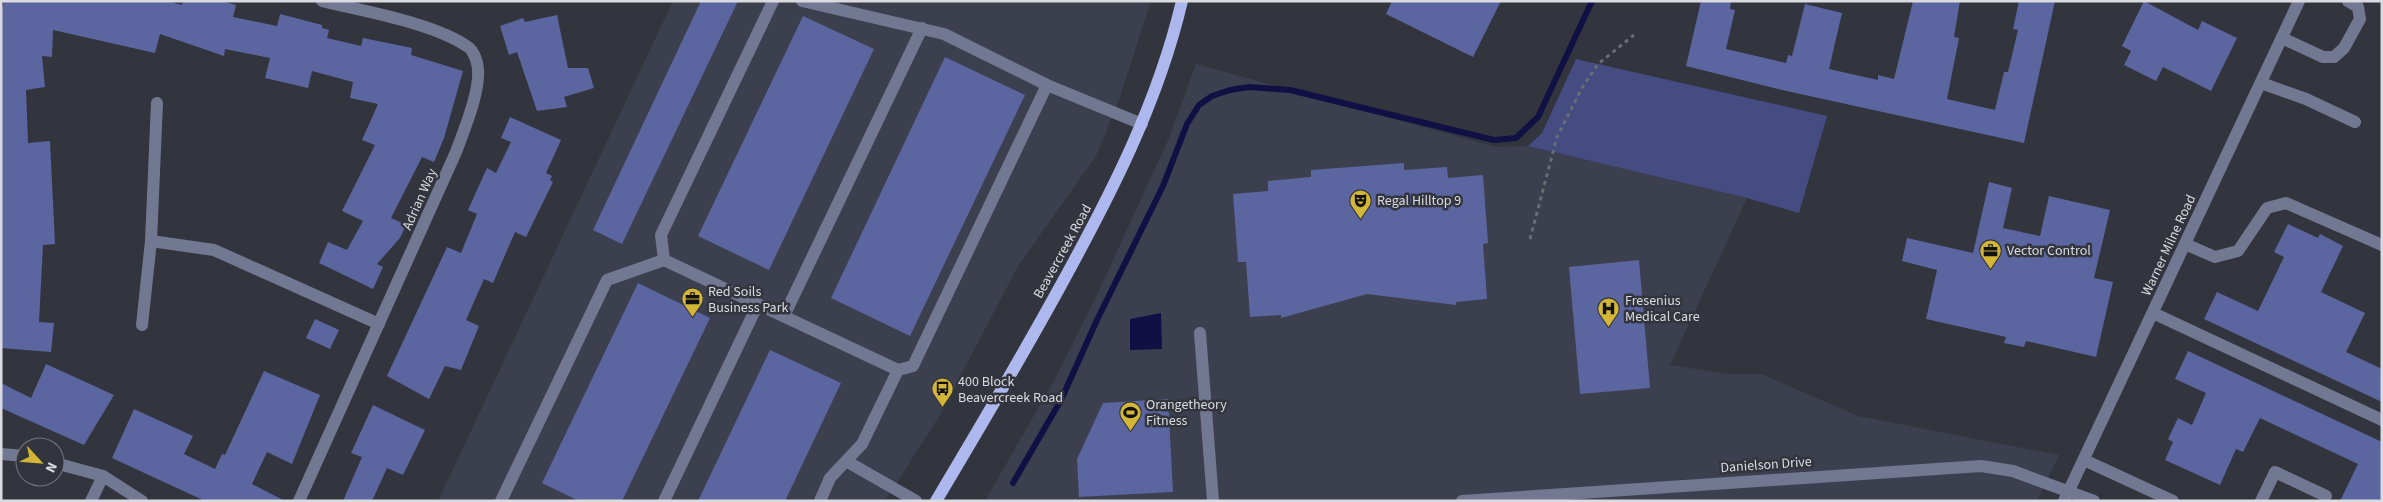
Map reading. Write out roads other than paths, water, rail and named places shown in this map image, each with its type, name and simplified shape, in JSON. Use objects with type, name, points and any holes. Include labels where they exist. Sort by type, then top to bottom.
[{"type":"main road","name":"Beavercreek Road","points":[[936,501],[1023,354],[1116,184],[1142,124],[1164,64],[1182,1]]},
{"type":"street","name":"Adrian Way","points":[[299,501],[456,152],[476,96],[478,64],[470,48],[450,36],[399,20],[322,1]]},
{"type":"street","points":[[664,260],[661,235],[772,1]]},
{"type":"street","points":[[802,1],[944,34],[1048,85],[1142,124]]},
{"type":"street","name":"Warner Milne Road","points":[[2066,496],[2299,1]]},
{"type":"street","points":[[2282,38],[2323,57],[2334,57],[2344,48],[2360,19],[2358,7],[2348,1]]},
{"type":"street","points":[[784,316],[922,28]]},
{"type":"street","points":[[2261,83],[2306,99],[2355,122]]},
{"type":"street","points":[[501,501],[607,280],[664,260],[898,370],[913,366],[1048,85]]},
{"type":"street","points":[[142,326],[150,241],[156,103]]},
{"type":"street","points":[[2185,244],[2215,257],[2238,250],[2267,208],[2286,202],[2382,245]]},
{"type":"street","points":[[150,241],[214,250],[379,324]]},
{"type":"street","points":[[664,501],[758,304]]},
{"type":"street","points":[[2153,313],[2382,420]]},
{"type":"street","points":[[1200,333],[1213,501]]},
{"type":"street","points":[[820,501],[830,478],[862,444],[898,370]]},
{"type":"street","points":[[1,454],[15,455]]},
{"type":"street","points":[[2084,460],[2173,501]]},
{"type":"street","points":[[846,461],[916,501]]},
{"type":"street","points":[[65,466],[103,476],[142,501]]},
{"type":"street","name":"Danielson Drive","points":[[1462,501],[1981,466],[2013,471],[2066,496],[2094,501]]},
{"type":"street","points":[[2262,501],[2275,472],[2326,496]]},
{"type":"street","points":[[91,501],[103,476]]},
{"type":"waterway","points":[[1013,483],[1061,400],[1097,320],[1163,186],[1187,124],[1199,105],[1212,96],[1230,90],[1249,87],[1290,90],[1494,140],[1516,138],[1538,117],[1592,1]]},
{"type":"place","name":"Regal Hilltop 9","points":[[1361,219]]},
{"type":"place","name":"Vector Control","points":[[1991,269]]},
{"type":"place","name":"Red Soils Business Park","points":[[692,318]]},
{"type":"place","name":"Fresenius Medical Care","points":[[1609,327]]},
{"type":"place","name":"400 Block Beavercreek Road","points":[[942,408]]},
{"type":"place","name":"Orangetheory Fitness","points":[[1130,431]]}]
